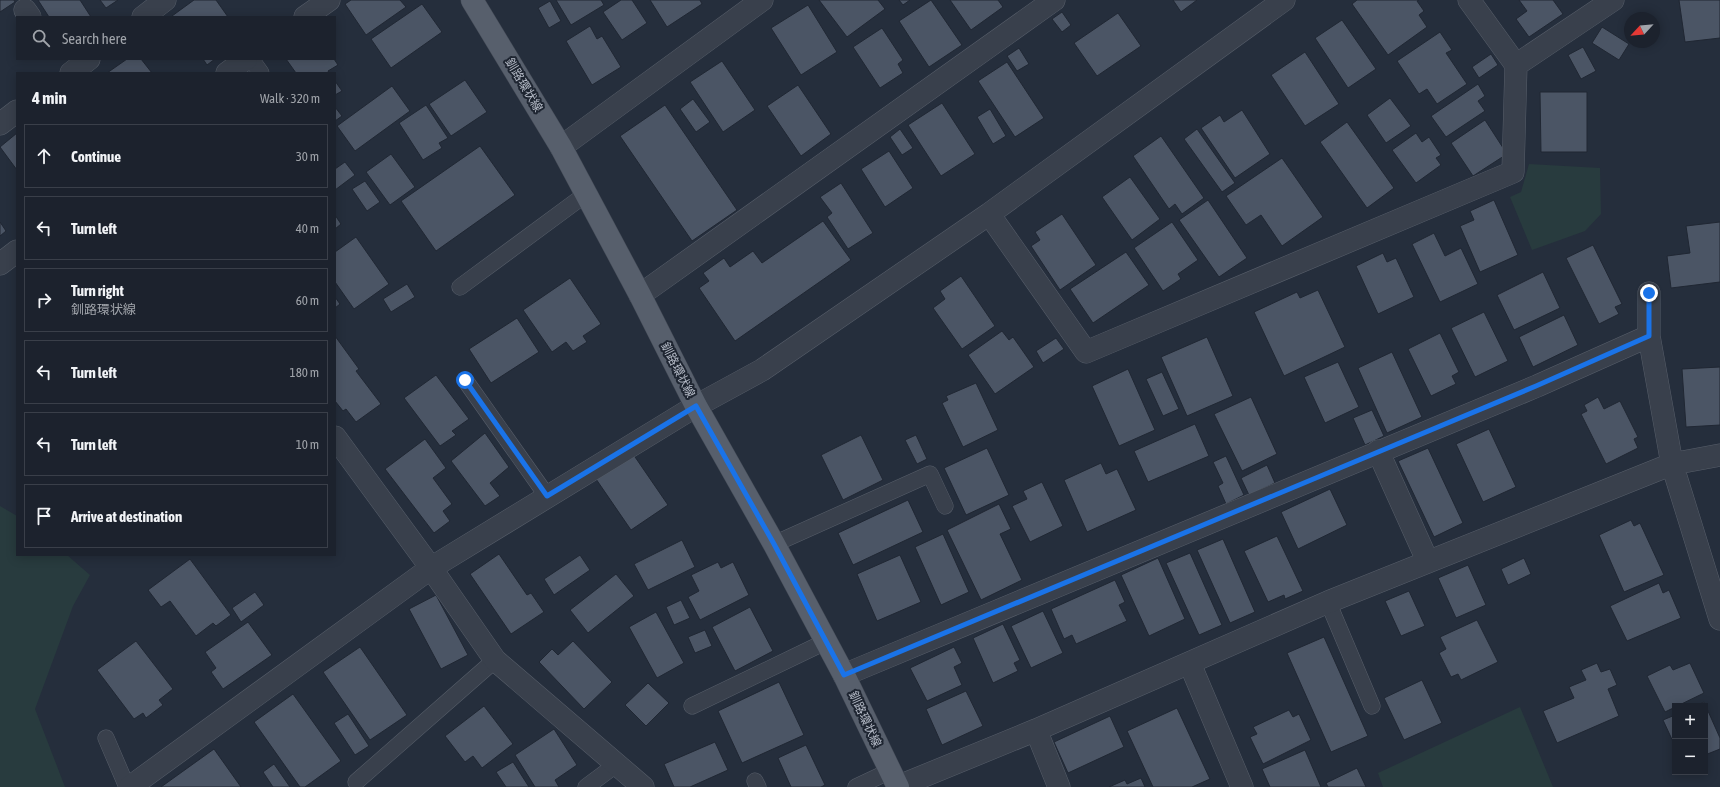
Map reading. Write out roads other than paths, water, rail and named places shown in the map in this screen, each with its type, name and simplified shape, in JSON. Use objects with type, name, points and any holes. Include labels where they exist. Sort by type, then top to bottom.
[{"type":"main road","name":"釧路環状線","points":[[472,0],[561,147],[640,295],[696,406],[774,544],[825,642],[844,675],[895,781]]},
{"type":"street","points":[[144,16],[165,0]]},
{"type":"street","points":[[306,16],[329,0]]},
{"type":"street","points":[[561,147],[762,0]]},
{"type":"street","points":[[640,295],[1054,0]]},
{"type":"street","points":[[130,787],[431,568],[696,406],[762,370],[988,214],[1284,0]]},
{"type":"street","points":[[988,214],[1086,352],[1513,172],[1516,65],[1469,0]]},
{"type":"street","points":[[1516,65],[1613,0]]},
{"type":"street","points":[[61,60],[69,72]]},
{"type":"street","points":[[71,72],[88,60]]},
{"type":"street","points":[[228,72],[245,60]]},
{"type":"street","points":[[0,124],[16,113]]},
{"type":"street","points":[[0,264],[16,252]]},
{"type":"street","points":[[1649,293],[1649,336],[1672,464],[1720,619]]},
{"type":"street","points":[[844,675],[1536,386],[1649,336]]},
{"type":"street","points":[[336,438],[431,568],[495,660],[643,787]]},
{"type":"street","points":[[1378,451],[1428,562]]},
{"type":"street","points":[[895,781],[1036,730],[1190,664],[1328,602],[1672,464],[1720,455]]},
{"type":"street","points":[[1190,664],[1242,787]]},
{"type":"street","points":[[1036,730],[1059,787]]},
{"type":"lane","points":[[252,60],[260,72]]},
{"type":"lane","points":[[460,287],[586,194]]},
{"type":"lane","points":[[465,380],[547,496]]},
{"type":"lane","points":[[774,544],[930,474],[945,506]]},
{"type":"lane","points":[[1328,602],[1372,706]]},
{"type":"lane","points":[[692,706],[825,642]]},
{"type":"lane","points":[[356,782],[495,660]]},
{"type":"lane","points":[[106,738],[127,787]]},
{"type":"lane","points":[[586,787],[617,764]]},
{"type":"lane","points":[[856,787],[895,781]]}]
